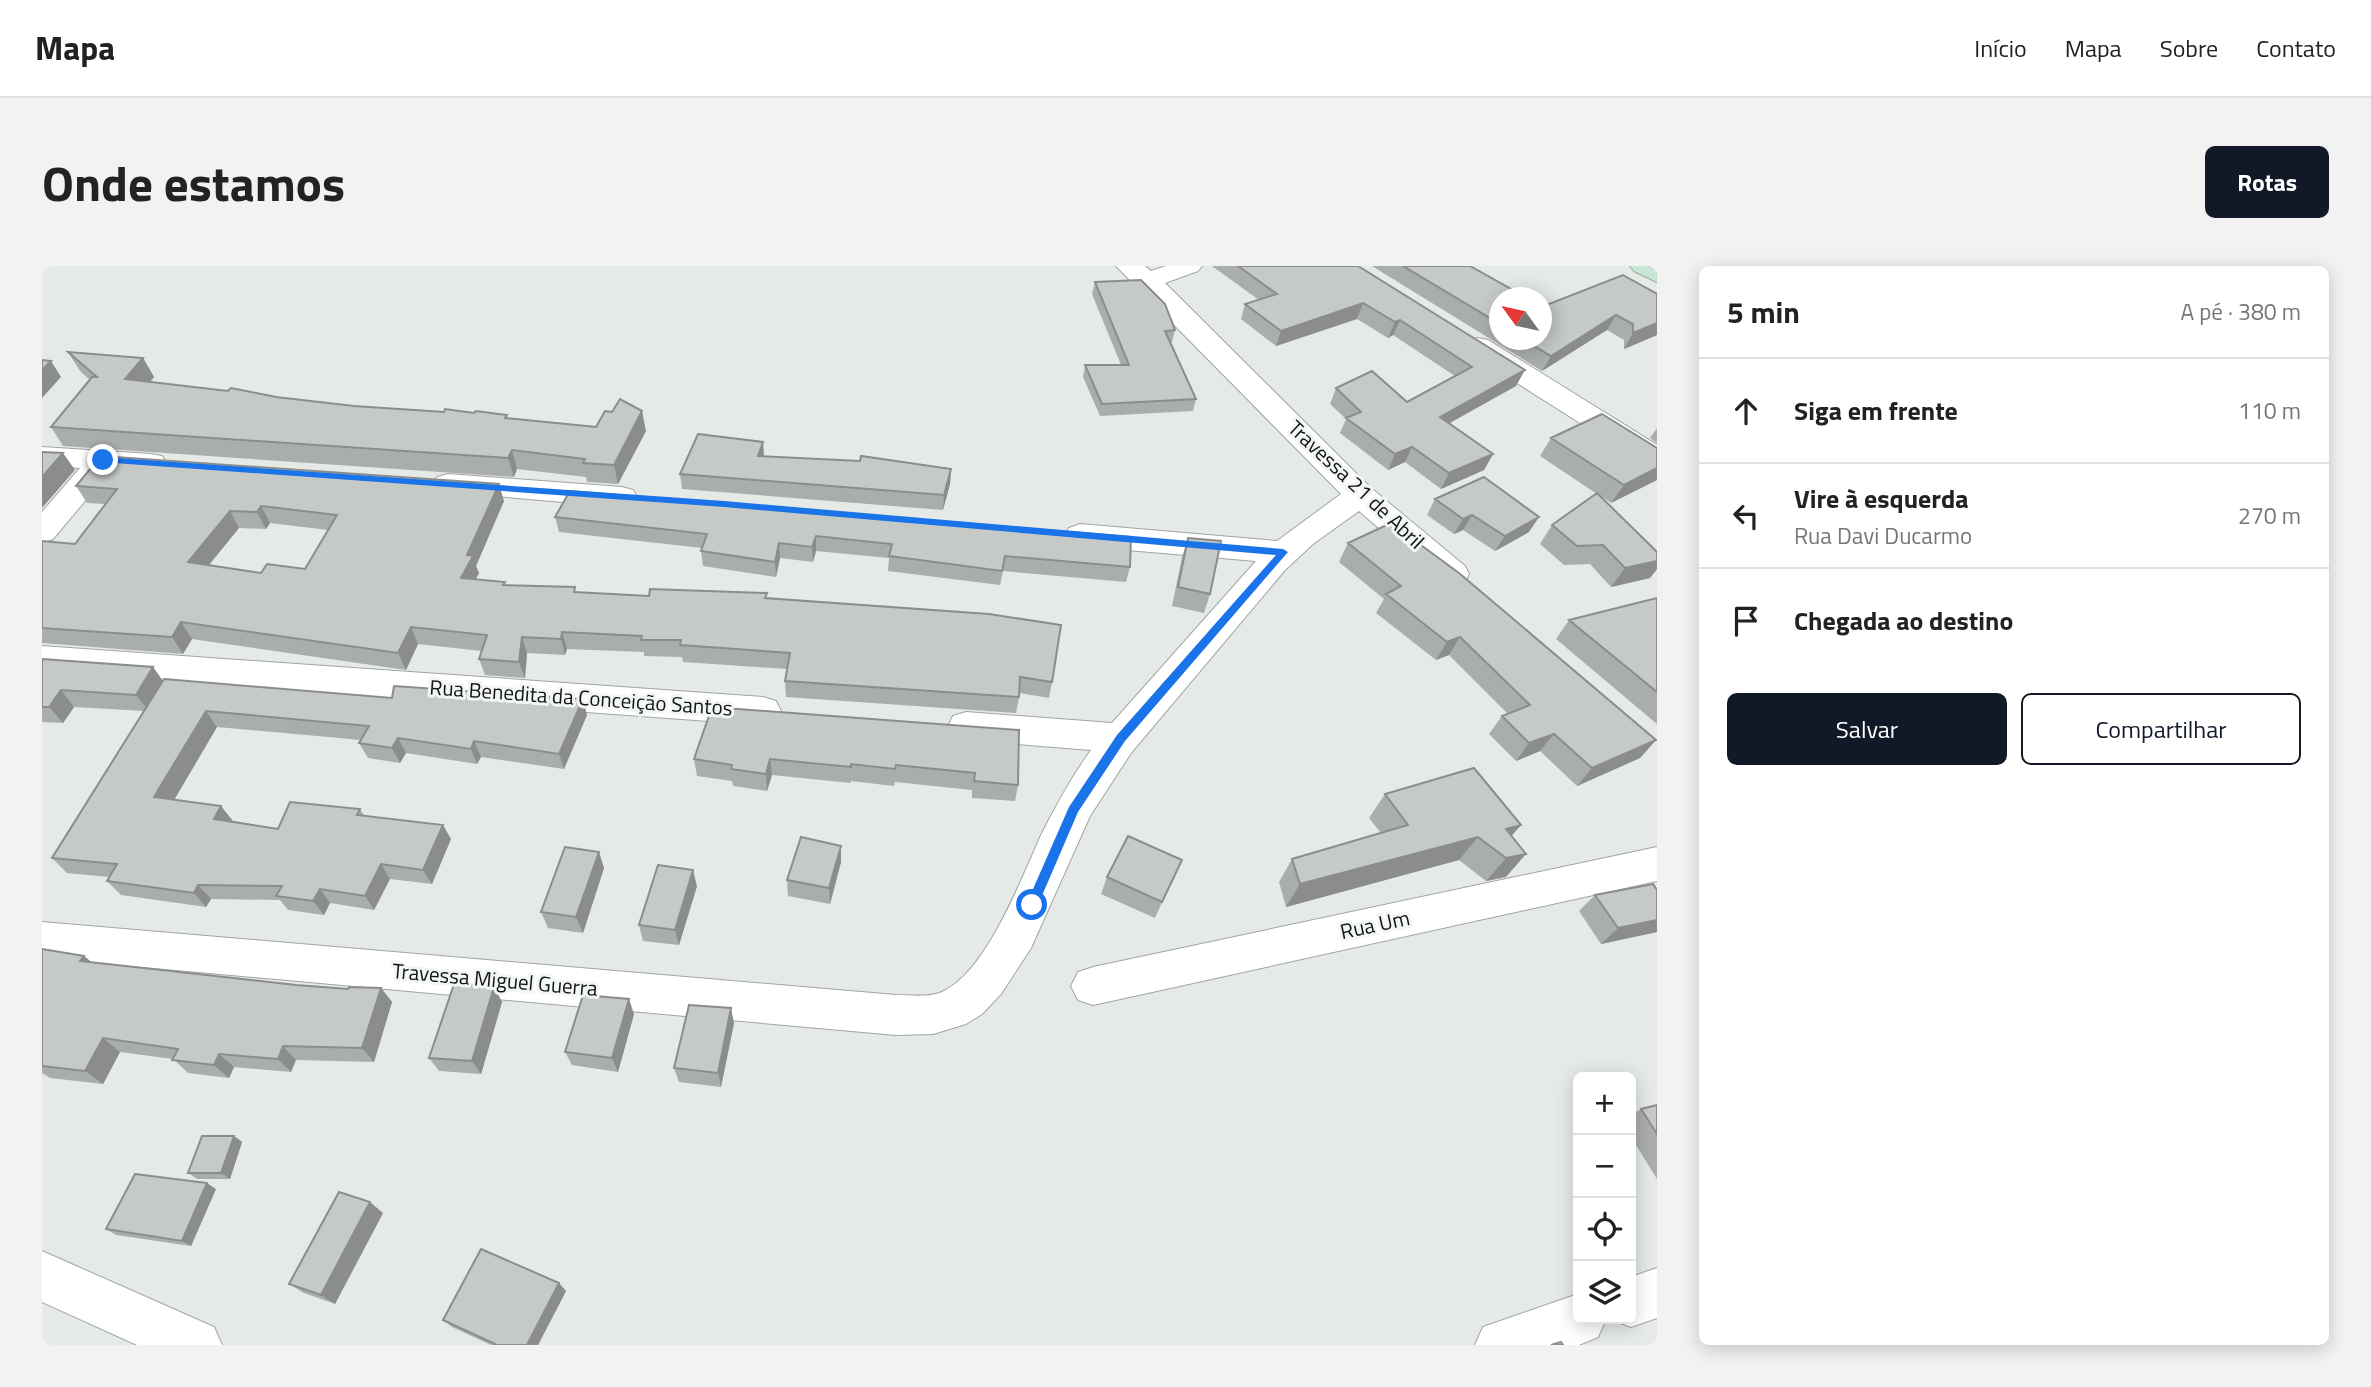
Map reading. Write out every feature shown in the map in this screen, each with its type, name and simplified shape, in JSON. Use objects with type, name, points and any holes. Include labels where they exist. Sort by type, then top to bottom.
[{"type":"street","points":[[1139,273],[1189,266]]},
{"type":"street","points":[[1643,266],[1657,274]]},
{"type":"street","name":"Travessa 21 de Abril","points":[[1139,273],[1360,495],[1477,594]]},
{"type":"street","points":[[1461,335],[1657,458]]},
{"type":"street","points":[[42,456],[186,466]]},
{"type":"street","points":[[42,532],[103,460]]},
{"type":"street","points":[[421,482],[655,499]]},
{"type":"street","points":[[927,723],[1121,738],[1283,552],[1360,495]]},
{"type":"street","points":[[1052,532],[1283,552]]},
{"type":"street","name":"Rua Benedita da Conceição Santos","points":[[42,659],[789,713]]},
{"type":"street","name":"Travessa Miguel Guerra","points":[[42,940],[896,1015],[922,1016],[948,1012],[965,1001],[985,982],[1006,953],[1032,905],[1073,810],[1121,738]]},
{"type":"street","name":"Rua Um","points":[[1093,986],[1657,864]]},
{"type":"street","points":[[42,1276],[196,1345]]},
{"type":"street","points":[[1636,1300],[1657,1293]]},
{"type":"street","points":[[1501,1345],[1573,1321]]},
{"type":"building","points":[[1238,266],[1358,266],[1525,370],[1440,417],[1493,454],[1449,473],[1412,447],[1395,454],[1346,418],[1361,412],[1336,388],[1372,371],[1407,402],[1472,367],[1400,320],[1395,322],[1363,303],[1281,331],[1245,304],[1277,294]]},
{"type":"building","points":[[1403,266],[1470,266],[1507,287],[1489,287],[1489,317]]},
{"type":"building","points":[[1623,275],[1657,294],[1657,323],[1633,333],[1633,324],[1616,315],[1551,356],[1541,350],[1552,350],[1552,303]]},
{"type":"building","points":[[1141,280],[1165,304],[1175,330],[1165,331],[1196,399],[1102,404],[1085,365],[1129,365],[1095,282]]},
{"type":"building","points":[[68,352],[143,358],[125,379],[228,391],[231,388],[276,397],[354,406],[444,412],[445,409],[474,413],[476,411],[507,415],[505,418],[596,427],[605,411],[612,412],[620,399],[642,411],[614,465],[583,463],[585,459],[512,450],[508,458],[51,427],[92,377],[97,377]]},
{"type":"building","points":[[42,360],[51,361],[42,370]]},
{"type":"building","points":[[1602,414],[1657,448],[1657,468],[1624,485],[1551,438]]},
{"type":"building","points":[[698,434],[763,442],[758,456],[860,461],[861,456],[951,469],[944,495],[680,474]]},
{"type":"building","points":[[42,452],[63,453],[42,477]]},
{"type":"building","points":[[101,456],[499,484],[467,555],[473,556],[461,578],[505,582],[503,585],[575,587],[574,592],[649,596],[650,589],[767,593],[765,598],[989,614],[1061,625],[1052,682],[1020,677],[1019,697],[785,681],[790,653],[680,645],[681,640],[641,640],[642,636],[562,632],[561,639],[522,637],[519,662],[479,659],[487,635],[411,627],[398,653],[181,622],[172,637],[42,628],[42,541],[75,544],[117,489],[76,486]],"holes":[[[261,506],[337,515],[305,569],[267,564],[261,573],[188,562],[230,511],[257,512]]]},
{"type":"building","points":[[1484,477],[1539,517],[1505,536],[1472,515],[1463,519],[1435,499]]},
{"type":"building","points":[[570,491],[1131,537],[1130,567],[1005,556],[1002,571],[889,556],[892,544],[816,536],[812,547],[779,543],[775,562],[701,551],[707,534],[555,517]]},
{"type":"building","points":[[1597,493],[1657,552],[1657,561],[1625,568],[1603,545],[1577,546],[1552,525]]},
{"type":"building","points":[[1391,523],[1459,573],[1656,740],[1592,768],[1554,734],[1529,743],[1502,716],[1530,705],[1460,637],[1447,642],[1386,594],[1401,586],[1348,543]]},
{"type":"building","points":[[1188,538],[1221,541],[1210,594],[1178,587]]},
{"type":"building","points":[[1657,598],[1657,692],[1569,620]]},
{"type":"building","points":[[42,659],[153,667],[136,695],[61,690],[49,707],[42,707]]},
{"type":"building","points":[[164,679],[392,698],[394,686],[583,699],[559,754],[474,741],[471,749],[398,738],[392,748],[359,743],[369,726],[206,711],[154,797],[221,806],[214,819],[278,829],[290,802],[360,809],[357,815],[443,825],[423,870],[381,864],[365,896],[320,889],[313,901],[276,896],[282,886],[198,885],[194,893],[107,881],[117,864],[52,858]]},
{"type":"building","points":[[712,707],[1019,730],[1018,785],[974,781],[975,773],[896,765],[895,769],[851,764],[851,767],[770,759],[766,774],[731,769],[732,765],[694,759]]},
{"type":"building","points":[[1474,768],[1521,825],[1506,829],[1526,854],[1506,858],[1478,837],[1300,884],[1292,859],[1408,825],[1385,794]]},
{"type":"building","points":[[1128,836],[1182,860],[1162,902],[1107,877]]},
{"type":"building","points":[[801,837],[841,846],[829,888],[787,880]]},
{"type":"building","points":[[565,847],[599,852],[576,917],[541,912]]},
{"type":"building","points":[[658,865],[693,870],[675,930],[639,925]]},
{"type":"building","points":[[1653,884],[1657,890],[1657,920],[1618,928],[1595,895]]},
{"type":"building","points":[[42,949],[84,956],[80,961],[296,985],[348,989],[381,988],[362,1048],[283,1046],[278,1059],[219,1054],[214,1065],[172,1060],[178,1049],[103,1038],[85,1071],[42,1066]]},
{"type":"building","points":[[454,984],[494,987],[472,1061],[429,1058]]},
{"type":"building","points":[[583,995],[629,999],[612,1058],[565,1052]]},
{"type":"building","points":[[689,1005],[731,1008],[718,1073],[674,1068]]},
{"type":"building","points":[[1657,1105],[1657,1134],[1641,1109]]},
{"type":"building","points":[[202,1136],[234,1136],[221,1173],[188,1173]]},
{"type":"building","points":[[135,1174],[207,1183],[182,1241],[106,1229]]},
{"type":"building","points":[[339,1192],[370,1202],[321,1295],[289,1284]]},
{"type":"building","points":[[481,1249],[559,1283],[527,1345],[497,1345],[443,1320]]},
{"type":"route","points":[[103,460],[724,504],[1283,552],[1121,738],[1073,810],[1032,905]]}]
